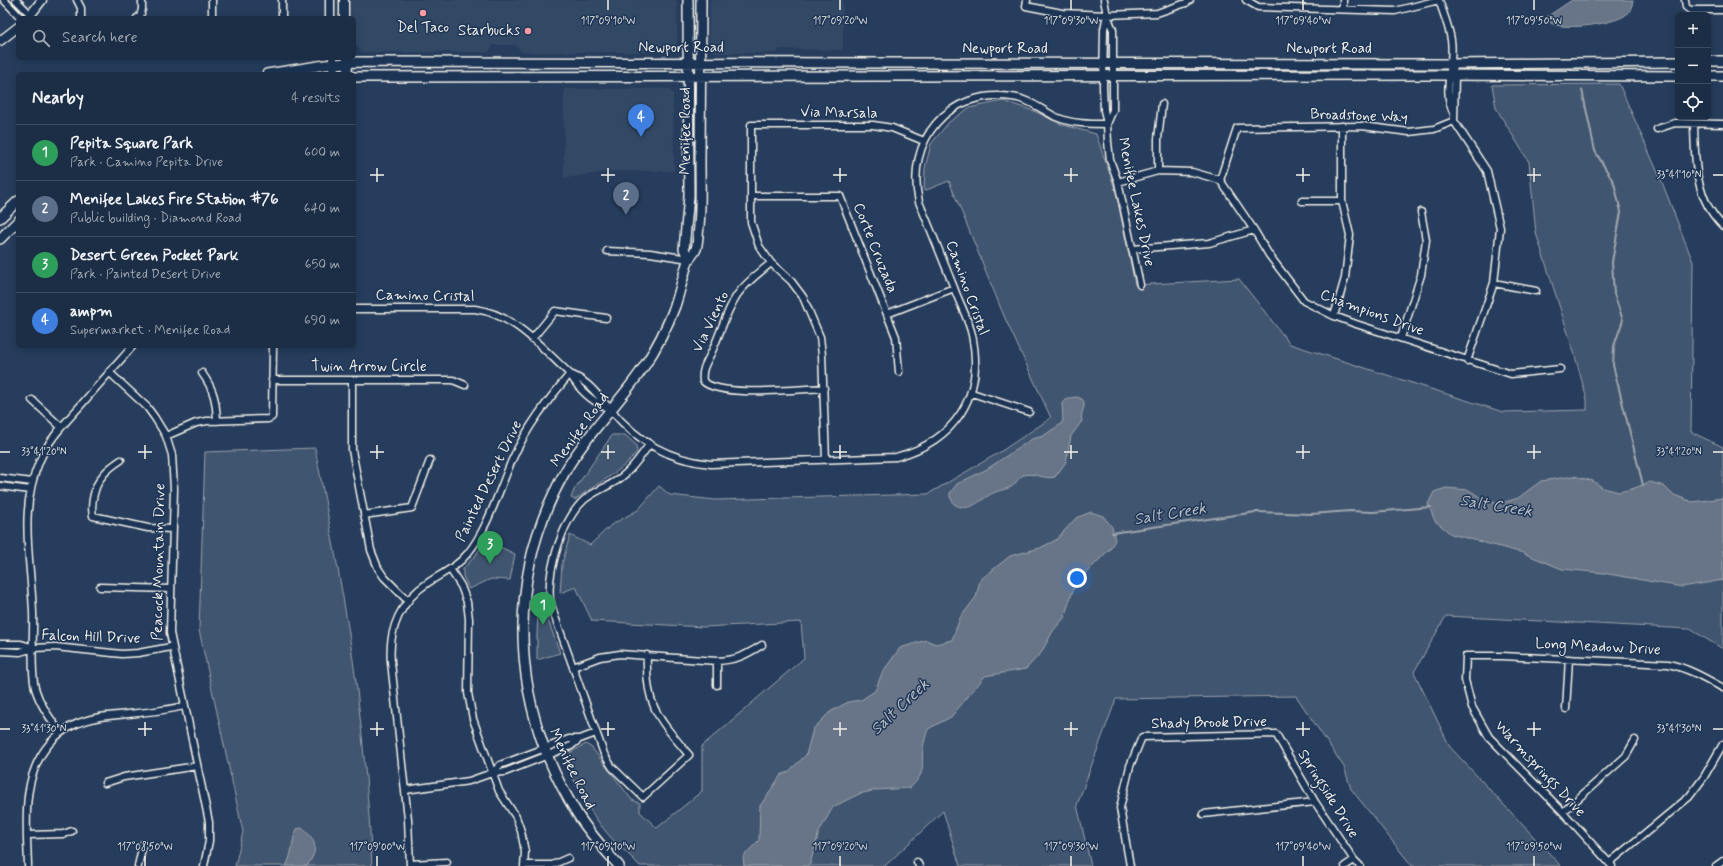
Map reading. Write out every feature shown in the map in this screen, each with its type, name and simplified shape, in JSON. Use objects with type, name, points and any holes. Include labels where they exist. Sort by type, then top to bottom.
[{"type":"main road","name":"Menifee Road","points":[[688,0],[687,76],[689,196],[684,249],[689,259]]},
{"type":"main road","name":"Menifee Road","points":[[619,866],[579,817],[564,791],[545,752],[530,706],[523,654],[523,615],[528,571],[543,521],[557,486],[580,449],[645,366],[661,337],[675,306],[689,259],[696,251],[700,208],[701,0]]},
{"type":"main road","name":"Newport Road","points":[[277,72],[333,61],[347,60],[1451,64],[1675,62]]},
{"type":"main road","points":[[1711,61],[1723,61]]},
{"type":"main road","name":"Newport Road","points":[[356,77],[1675,76]]},
{"type":"main road","points":[[1711,76],[1723,76]]},
{"type":"main road","points":[[0,218],[16,203]]},
{"type":"main road","points":[[0,239],[16,223]]},
{"type":"street","points":[[4,0],[19,16]]},
{"type":"street","points":[[16,0],[30,16],[42,0]]},
{"type":"street","points":[[77,0],[81,8],[81,16]]},
{"type":"street","points":[[140,16],[142,0]]},
{"type":"street","points":[[212,0],[212,16]]},
{"type":"street","points":[[282,0],[282,16]]},
{"type":"street","points":[[330,0],[330,16]]},
{"type":"street","points":[[344,0],[344,16]]},
{"type":"street","points":[[1026,0],[1026,6],[1062,13],[1107,16],[1157,13],[1186,3],[1190,0]]},
{"type":"street","points":[[1104,0],[1107,16],[1112,30],[1108,63]]},
{"type":"street","points":[[1246,0],[1258,7],[1395,11],[1439,0],[1451,40],[1451,64],[1456,104],[1454,121],[1487,171],[1500,228],[1494,283],[1468,360]]},
{"type":"street","points":[[1343,0],[1344,9]]},
{"type":"street","points":[[1685,0],[1686,7],[1690,10],[1723,10]]},
{"type":"street","points":[[1107,16],[1104,29],[1108,63]]},
{"type":"street","points":[[0,41],[16,29]]},
{"type":"street","points":[[347,60],[348,72]]},
{"type":"street","points":[[333,61],[334,72]]},
{"type":"street","name":"Menifee Lakes Drive","points":[[1108,63],[1103,76],[1104,110],[1107,124],[1110,160],[1118,182],[1140,285]]},
{"type":"street","name":"Menifee Lakes Drive","points":[[1107,124],[1113,110],[1113,76],[1108,63]]},
{"type":"street","name":"Camino Cristal","points":[[356,309],[483,310],[501,316],[512,322],[532,339],[570,374],[575,383],[597,404],[610,410],[649,445],[666,454],[696,463],[711,464],[896,457],[925,446],[939,438],[949,429],[964,409],[972,392],[976,370],[972,334],[919,202],[916,188],[916,173],[918,156],[924,141],[936,123],[949,112],[965,102],[983,97],[998,96],[1023,99],[1057,117],[1069,121],[1084,124],[1107,124]]},
{"type":"street","points":[[1158,171],[1158,139],[1162,104]]},
{"type":"street","name":"Broadstone Way","points":[[1220,180],[1237,128],[1362,126],[1409,132],[1434,129],[1454,121]]},
{"type":"street","points":[[1657,129],[1675,123],[1723,124]]},
{"type":"street","points":[[1694,124],[1695,163],[1697,177],[1710,209],[1723,226]]},
{"type":"street","name":"Via Marsala","points":[[751,196],[751,125],[874,125],[892,128],[924,141]]},
{"type":"street","points":[[1334,316],[1345,278],[1350,235],[1342,201],[1342,126]]},
{"type":"street","points":[[1118,182],[1158,171],[1192,172],[1220,180]]},
{"type":"street","name":"Champions Drive","points":[[1220,180],[1254,230],[1268,255],[1304,302],[1334,316],[1511,374],[1560,369]]},
{"type":"street","points":[[751,196],[751,222],[759,246],[770,262],[791,281],[803,297],[820,337],[824,388],[826,460]]},
{"type":"street","name":"Corte Cruzada","points":[[751,196],[840,196],[896,337],[899,372]]},
{"type":"street","points":[[1302,201],[1342,201]]},
{"type":"street","points":[[1401,338],[1421,275],[1426,240],[1421,212]]},
{"type":"street","points":[[1132,249],[1209,243],[1254,230]]},
{"type":"street","points":[[607,251],[650,253],[689,259]]},
{"type":"street","name":"Via Viento","points":[[770,262],[746,284],[730,308],[712,351],[703,368],[703,381],[708,386],[730,391],[824,388]]},
{"type":"street","points":[[1494,283],[1536,291]]},
{"type":"street","points":[[887,314],[954,288]]},
{"type":"street","points":[[532,339],[554,311],[606,318]]},
{"type":"street","points":[[60,732],[39,698],[34,679],[33,610],[28,556],[28,506],[30,490],[44,451],[61,427],[131,348]]},
{"type":"street","points":[[166,436],[196,423],[217,420],[268,419],[272,417],[273,348]]},
{"type":"street","name":"Peacock Mountain Drive","points":[[109,372],[147,407],[166,436],[172,455],[174,470],[169,620],[171,647],[209,822],[209,841],[204,866]]},
{"type":"street","points":[[202,373],[211,386],[215,396],[217,420]]},
{"type":"street","name":"Painted Desert Drive","points":[[410,865],[405,790],[390,652],[394,627],[407,600],[424,585],[463,559],[477,540],[513,458],[529,427],[546,402],[570,374]]},
{"type":"street","name":"Twin Arrow Circle","points":[[272,380],[453,380],[465,385]]},
{"type":"street","points":[[352,380],[352,445],[371,550],[378,568],[391,586],[407,600]]},
{"type":"street","points":[[972,392],[1029,412]]},
{"type":"street","points":[[32,400],[61,427]]},
{"type":"street","points":[[647,655],[646,676],[648,693],[653,707],[667,728],[689,755],[642,797],[612,767],[604,754],[550,599],[551,578],[559,543],[573,512],[584,499],[624,476],[649,445]]},
{"type":"street","points":[[121,460],[103,474],[92,503],[91,509],[93,516],[148,528],[172,529]]},
{"type":"street","points":[[364,515],[412,508],[430,460]]},
{"type":"street","points":[[0,478],[32,482]]},
{"type":"street","points":[[0,486],[30,490]]},
{"type":"street","points":[[450,569],[467,602],[469,619],[468,694],[473,719],[499,791],[516,817],[521,830],[525,852],[525,865],[552,865],[568,858]]},
{"type":"street","points":[[100,587],[170,589]]},
{"type":"street","name":"Falcon Hill Drive","points":[[0,644],[21,644],[34,648],[80,649],[122,654],[138,653],[171,647]]},
{"type":"street","points":[[573,667],[600,657],[620,654],[717,661],[731,660],[742,657],[762,645]]},
{"type":"street","name":"Falcon Hill Drive","points":[[0,651],[20,652],[34,648]]},
{"type":"street","name":"Long Meadow Drive","points":[[1466,656],[1668,664],[1687,669],[1723,688]]},
{"type":"street","name":"Warmsprings Drive","points":[[1466,656],[1466,680],[1472,707],[1490,737],[1563,812],[1610,865]]},
{"type":"street","points":[[1566,709],[1569,659]]},
{"type":"street","points":[[716,685],[717,661]]},
{"type":"street","points":[[28,866],[28,794],[31,775],[42,752],[60,732],[82,721],[99,717],[148,712],[184,706]]},
{"type":"street","points":[[405,790],[469,781],[492,773],[500,765],[545,752],[568,739],[580,739],[596,733]]},
{"type":"street","name":"Shady Brook Drive","points":[[1130,866],[1120,808],[1130,766],[1142,737],[1276,734]]},
{"type":"street","name":"Springside Drive","points":[[1276,734],[1315,802],[1354,860],[1360,866]]},
{"type":"street","points":[[1563,812],[1626,756],[1635,740]]},
{"type":"street","points":[[1610,865],[1689,797],[1704,777],[1723,744]]},
{"type":"street","points":[[105,783],[124,777],[197,766]]},
{"type":"street","points":[[1203,814],[1315,802]]},
{"type":"street","points":[[28,835],[63,834],[72,831]]},
{"type":"street","points":[[138,866],[143,844]]},
{"type":"street","points":[[1345,866],[1354,860]]},
{"type":"street","points":[[1716,866],[1723,861]]},
{"type":"street","points":[[410,865],[447,862]]},
{"type":"shaded area","points":[[351,0],[677,0],[677,45],[669,52],[522,52],[515,45],[493,45],[489,52],[362,52],[356,46],[356,16],[351,16]]},
{"type":"shaded area","points":[[710,0],[843,0],[843,50],[780,49],[776,53],[716,53],[708,44]]},
{"type":"shaded area","points":[[1619,84],[1662,182],[1693,262],[1691,432],[1723,447],[1723,649],[1690,629],[1446,616],[1414,672],[1450,747],[1561,866],[1412,866],[1351,789],[1344,767],[1296,696],[1116,699],[1077,805],[1091,866],[960,866],[943,811],[885,866],[640,866],[607,834],[600,825],[582,796],[567,765],[571,752],[586,744],[592,748],[632,800],[640,803],[640,812],[657,828],[702,791],[702,746],[804,658],[801,622],[704,627],[592,621],[576,587],[560,593],[562,564],[570,535],[590,545],[611,525],[638,510],[659,486],[670,495],[715,500],[928,494],[1000,452],[1051,418],[1004,316],[949,181],[924,191],[925,168],[931,144],[949,122],[969,108],[1003,101],[1034,111],[1063,125],[1096,134],[1116,192],[1135,285],[1239,279],[1290,344],[1503,412],[1587,410],[1587,400],[1574,352],[1536,233],[1529,162],[1496,108],[1492,85]]},
{"type":"shaded area","points":[[564,89],[669,89],[673,94],[674,171],[609,171],[564,178]]},
{"type":"shaded area","points":[[612,435],[625,435],[636,445],[637,452],[623,466],[575,500],[571,498],[574,490]]},
{"type":"shaded area","points":[[315,448],[338,569],[353,660],[364,756],[372,866],[235,866],[243,832],[199,630],[205,452]]},
{"type":"shaded area","points":[[485,540],[515,554],[510,580],[491,579],[469,589],[463,576],[463,569],[476,555]]},
{"type":"shaded area","points":[[539,594],[543,594],[548,620],[560,653],[537,660],[537,633]]},
{"type":"water","points":[[1572,0],[1633,0],[1628,13],[1618,19],[1608,22],[1573,27],[1553,24],[1547,20],[1548,16]]},
{"type":"water","points":[[1077,397],[1082,399],[1084,402],[1082,421],[1071,436],[1066,462],[1055,477],[1047,478],[1032,474],[1024,475],[1020,477],[1011,487],[993,493],[970,507],[960,507],[954,504],[950,497],[950,493],[957,484],[987,469],[1032,439],[1043,436],[1061,424],[1063,420],[1062,403],[1069,398]]},
{"type":"water","points":[[1574,476],[1593,481],[1603,488],[1619,492],[1650,482],[1664,486],[1672,494],[1692,502],[1723,498],[1723,580],[1682,587],[1603,573],[1562,569],[1523,553],[1451,534],[1435,521],[1428,504],[1434,492],[1446,488],[1469,490],[1483,499],[1502,503],[1518,498],[1541,481]]},
{"type":"water","points":[[1091,512],[1103,516],[1112,527],[1115,540],[1110,549],[1075,584],[1064,618],[1053,631],[1041,653],[1026,669],[985,676],[951,717],[928,729],[923,748],[922,770],[919,778],[910,788],[876,790],[859,794],[833,807],[819,832],[810,864],[807,866],[744,866],[743,857],[759,840],[760,806],[781,775],[788,772],[806,755],[813,729],[830,712],[848,702],[861,700],[875,691],[882,673],[900,648],[926,640],[936,644],[952,640],[960,618],[976,597],[980,580],[1010,556],[1040,548],[1056,540],[1076,518]]},
{"type":"water","points":[[302,828],[314,842],[315,846],[311,860],[307,866],[286,866],[290,857],[297,829]]},
{"type":"waterway","points":[[1582,90],[1595,151],[1614,183],[1621,212],[1612,262],[1614,294],[1623,320],[1614,346],[1613,365],[1643,485]]},
{"type":"waterway","name":"Salt Creek","points":[[1112,533],[1256,512],[1311,514],[1350,511],[1373,512],[1431,507]]},
{"type":"place","name":"Del Taco","points":[[423,13]]},
{"type":"place","name":"Starbucks","points":[[528,31]]},
{"type":"place","name":"ampm","points":[[641,137]]},
{"type":"place","name":"Menifee Lakes Fire Station #76","points":[[626,215]]},
{"type":"place","name":"Desert Green Pocket Park","points":[[490,564]]},
{"type":"place","name":"Pepita Square Park","points":[[543,625]]}]
